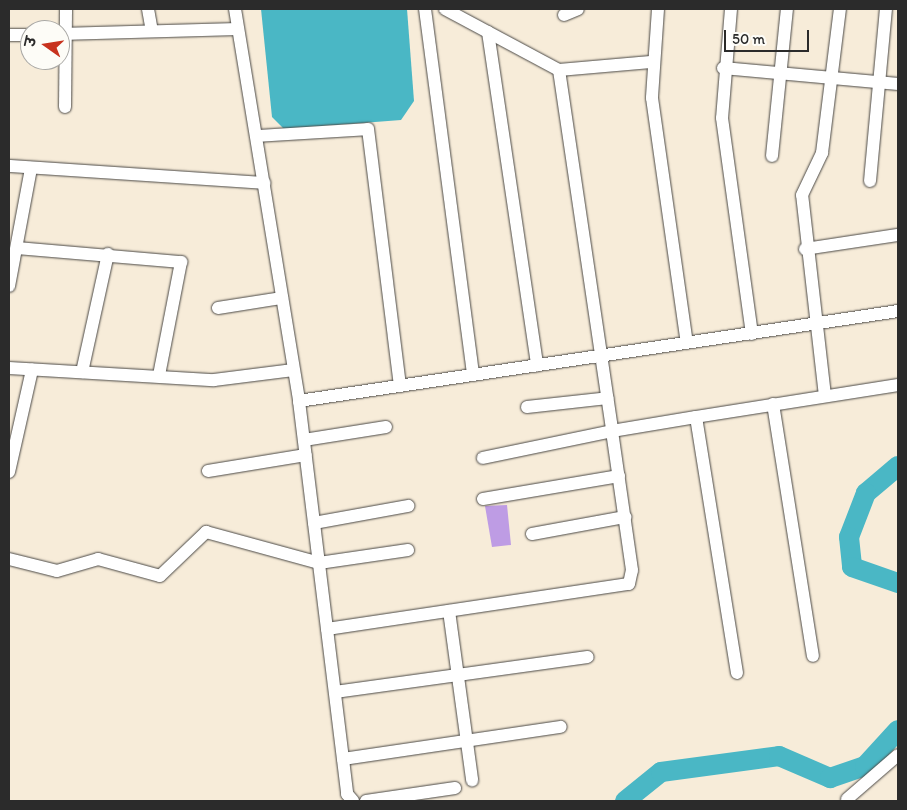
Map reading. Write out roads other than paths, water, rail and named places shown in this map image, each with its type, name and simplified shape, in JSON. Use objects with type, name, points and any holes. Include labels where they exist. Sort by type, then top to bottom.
[{"type":"street","points":[[148,9],[152,31]]},
{"type":"street","points":[[235,9],[299,401],[347,794],[353,801]]},
{"type":"street","points":[[425,9],[474,375]]},
{"type":"street","points":[[444,9],[559,70],[652,62]]},
{"type":"street","points":[[564,15],[578,9]]},
{"type":"street","points":[[658,9],[652,62],[652,98],[687,343]]},
{"type":"street","points":[[731,9],[723,68],[722,118],[752,334]]},
{"type":"street","points":[[772,156],[787,9]]},
{"type":"street","points":[[825,396],[805,249],[802,189],[822,153],[840,9]]},
{"type":"street","points":[[870,181],[881,82],[886,9]]},
{"type":"street","points":[[70,34],[238,29]]},
{"type":"street","points":[[488,32],[537,365]]},
{"type":"street","points":[[723,68],[898,84]]},
{"type":"street","points":[[64,70],[65,107]]},
{"type":"street","points":[[328,629],[629,584],[632,570],[559,70]]},
{"type":"street","points":[[257,136],[368,129],[400,386]]},
{"type":"street","points":[[9,166],[264,184]]},
{"type":"street","points":[[9,286],[30,168]]},
{"type":"street","points":[[805,249],[898,235]]},
{"type":"street","points":[[17,248],[108,254],[181,262],[159,375]]},
{"type":"street","points":[[82,372],[108,254]]},
{"type":"street","points":[[218,308],[282,298]]},
{"type":"street","points":[[299,401],[898,311]]},
{"type":"street","points":[[9,368],[159,375],[214,380],[293,370]]},
{"type":"street","points":[[9,472],[12,447],[32,370]]},
{"type":"street","points":[[483,458],[612,430],[898,384]]},
{"type":"street","points":[[526,407],[608,398]]},
{"type":"street","points":[[773,404],[813,656]]},
{"type":"street","points":[[696,417],[737,673]]},
{"type":"street","points":[[304,440],[386,427]]},
{"type":"street","points":[[208,471],[306,455]]},
{"type":"street","points":[[483,498],[619,476]]},
{"type":"street","points":[[314,523],[408,506]]},
{"type":"street","points":[[532,534],[624,517]]},
{"type":"street","points":[[9,559],[57,571],[98,559],[160,576],[206,532],[319,563],[408,550]]},
{"type":"street","points":[[448,610],[472,780]]},
{"type":"street","points":[[335,692],[458,677],[588,657]]},
{"type":"street","points":[[344,759],[561,727]]},
{"type":"street","points":[[847,799],[898,755]]},
{"type":"street","points":[[366,801],[455,788]]},
{"type":"water","points":[[261,9],[407,9],[414,101],[401,120],[284,129],[272,117]]},
{"type":"waterway","points":[[898,466],[866,493],[849,537],[852,567],[898,583]]},
{"type":"waterway","points":[[625,801],[661,772],[779,756],[830,778],[865,766],[898,730]]}]
